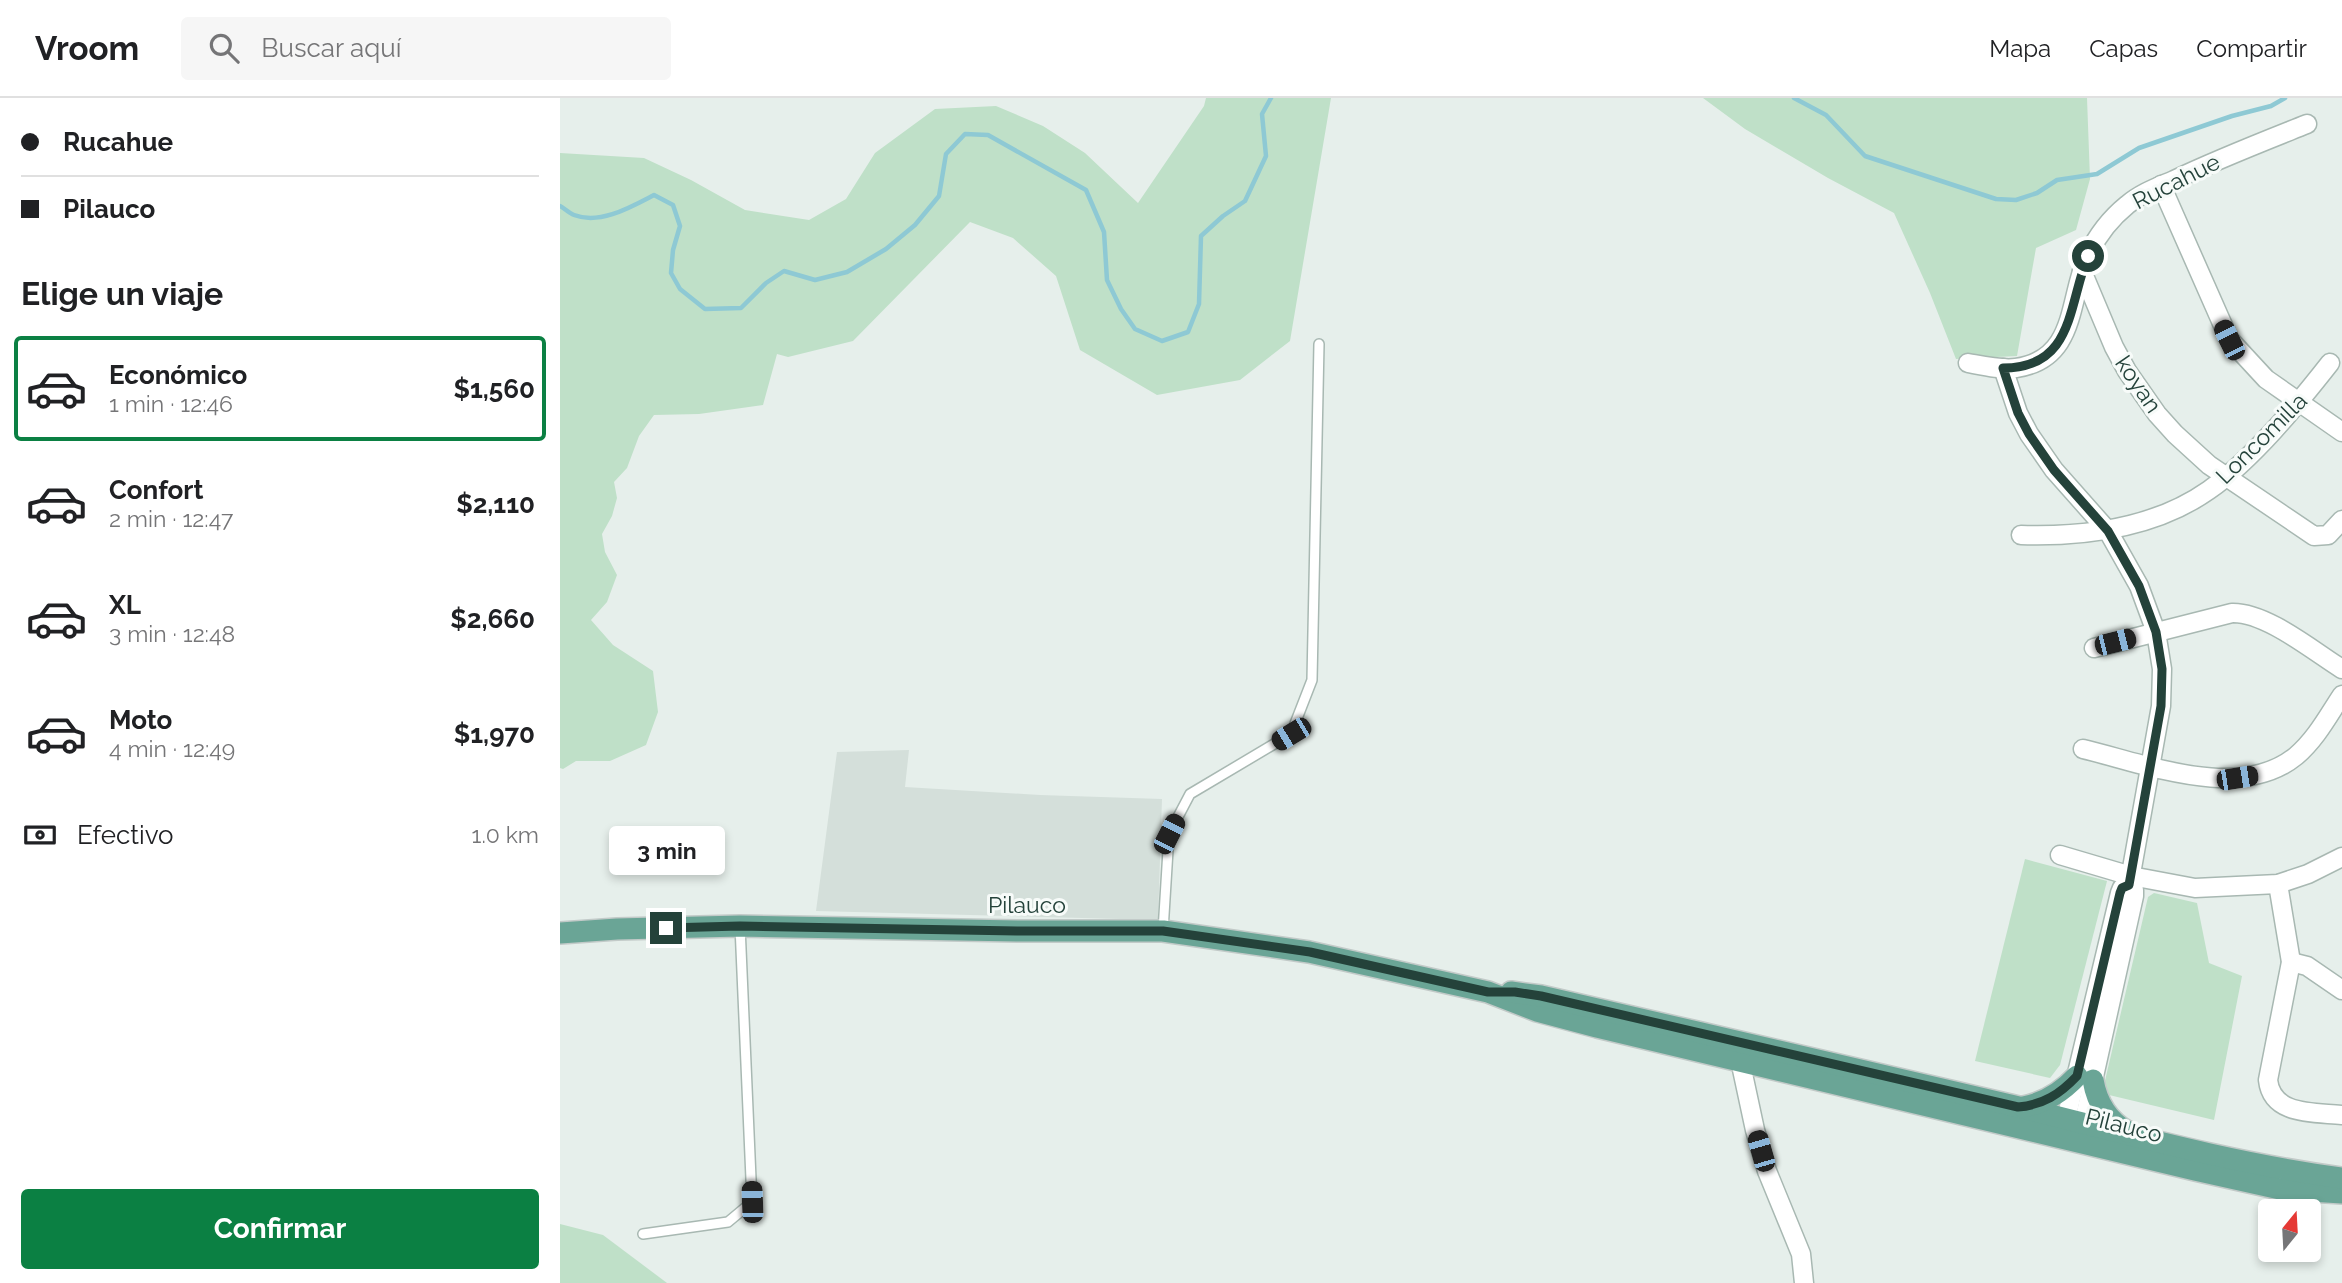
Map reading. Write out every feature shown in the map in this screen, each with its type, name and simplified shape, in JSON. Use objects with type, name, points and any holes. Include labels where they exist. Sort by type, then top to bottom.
[{"type":"main road","name":"Pilauco","points":[[560,933],[740,926],[1163,931],[1310,952],[1488,992],[1537,1011],[1740,1059],[2073,1130],[2280,1189],[2342,1193]]},
{"type":"main road","name":"Pilauco","points":[[1488,992],[1541,996],[2018,1107],[2073,1130],[2140,1137],[2281,1170],[2342,1178]]},
{"type":"main road","points":[[2018,1107],[2051,1098],[2085,1078],[2108,1115],[2122,1129],[2140,1137]]},
{"type":"street","name":"Rucahue","points":[[1968,363],[2014,368],[2045,357],[2061,341],[2070,321],[2082,271],[2095,241],[2116,215],[2135,199],[2211,161],[2307,124]]},
{"type":"street","points":[[2161,185],[2229,340],[2266,379],[2342,432]]},
{"type":"street","name":"koyan","points":[[2082,271],[2114,347],[2141,393],[2175,434],[2225,476],[2314,536],[2328,535],[2342,520]]},
{"type":"street","name":"Loncomilla","points":[[2021,535],[2056,536],[2108,531],[2177,508],[2210,490],[2259,446],[2330,363]]},
{"type":"street","points":[[2003,368],[2018,413],[2041,452],[2108,531],[2139,586],[2156,632],[2162,688],[2158,725],[2130,881],[2120,893],[2073,1130]]},
{"type":"street","points":[[2094,648],[2232,613],[2253,615],[2342,669]]},
{"type":"street","points":[[2083,749],[2216,779],[2237,778],[2265,772],[2288,762],[2308,745],[2342,695]]},
{"type":"street","points":[[2060,855],[2130,881],[2195,888],[2278,884],[2308,874],[2342,857]]},
{"type":"street","points":[[2278,884],[2291,962],[2268,1080],[2270,1092],[2278,1102],[2288,1108],[2342,1115]]},
{"type":"street","points":[[2291,962],[2307,966],[2342,990]]},
{"type":"street","points":[[1740,1059],[1755,1130],[1767,1171],[1801,1254],[1804,1283]]},
{"type":"lane","points":[[1163,931],[1169,834],[1190,794],[1291,734],[1312,680],[1319,344]]},
{"type":"lane","points":[[643,1234],[728,1222],[752,1202],[740,926]]},
{"type":"shaded area","points":[[909,750],[905,787],[1162,799],[1158,920],[816,911],[837,752]]},
{"type":"green space","points":[[1206,98],[1331,98],[1290,341],[1240,380],[1157,395],[1080,350],[1056,276],[1013,238],[970,222],[853,341],[788,357],[777,354],[763,405],[699,414],[654,415],[639,436],[627,468],[614,482],[617,498],[612,516],[602,534],[605,552],[617,575],[607,602],[591,620],[613,645],[653,671],[658,712],[646,745],[610,761],[576,761],[563,769],[560,768],[560,153],[644,158],[745,210],[809,220],[846,199],[875,153],[935,109],[996,106],[1043,126],[1085,153],[1138,203],[1204,106]]},
{"type":"green space","points":[[1703,98],[2087,98],[2090,179],[2076,230],[2036,248],[2017,356],[1956,359],[1894,213],[1745,129]]},
{"type":"green space","points":[[2025,859],[2107,881],[2060,1065],[2050,1078],[1975,1061]]},
{"type":"green space","points":[[2154,893],[2197,903],[2209,963],[2242,976],[2214,1120],[2109,1095],[2104,1085],[2148,897]]},
{"type":"green space","points":[[560,1224],[603,1235],[667,1283],[560,1283]]},
{"type":"waterway","points":[[560,206],[574,215],[594,218],[615,213],[654,195],[673,205],[680,226],[673,250],[671,273],[680,289],[705,309],[741,308],[766,283],[784,271],[815,280],[847,272],[886,249],[915,225],[939,196],[946,154],[965,134],[988,135],[1086,190],[1104,232],[1107,280],[1121,309],[1135,329],[1162,341],[1188,332],[1199,304],[1201,236],[1245,201],[1266,156],[1262,114],[1271,98]]},
{"type":"waterway","points":[[1794,98],[1826,115],[1865,156],[1996,199],[2016,200],[2037,193],[2057,180],[2097,174],[2139,148],[2232,116],[2271,106],[2285,98]]},
{"type":"route","points":[[666,928],[740,926],[1163,931],[1310,952],[1488,992],[1541,996],[2018,1107],[2043,1102],[2065,1088],[2077,1076],[2120,893],[2122,888],[2129,885],[2158,725],[2162,688],[2156,632],[2139,586],[2108,531],[2054,470],[2029,434],[2018,413],[2003,368],[2035,362],[2045,357],[2061,341],[2070,321],[2076,290],[2088,256]]}]
